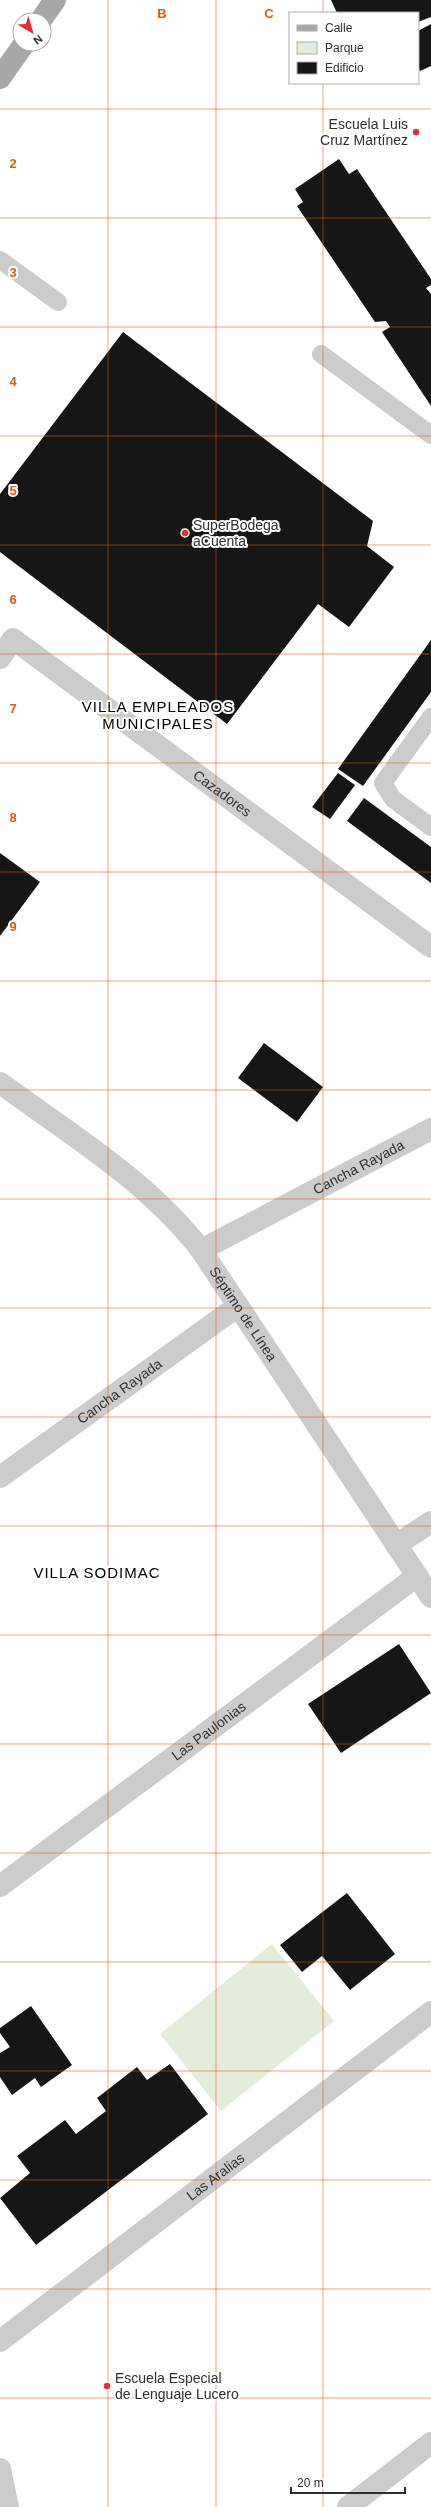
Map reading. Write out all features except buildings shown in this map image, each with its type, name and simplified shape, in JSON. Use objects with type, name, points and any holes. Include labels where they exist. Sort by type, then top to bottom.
[{"type":"main road","points":[[47,12],[55,0]]},
{"type":"main road","points":[[0,78],[18,52]]},
{"type":"street","name":"Cazadores","points":[[0,658],[13,639],[431,947]]},
{"type":"street","name":"Séptimo de Línea","points":[[0,1083],[141,1187],[168,1210],[201,1250],[431,1597]]},
{"type":"street","name":"Cancha Rayada","points":[[201,1250],[431,1129]]},
{"type":"street","name":"Cancha Rayada","points":[[0,1477],[238,1306]]},
{"type":"street","points":[[396,1545],[431,1522]]},
{"type":"street","name":"Las Paulonias","points":[[0,1886],[417,1576]]},
{"type":"street","name":"Las Aralias","points":[[0,2341],[431,2012]]},
{"type":"street","points":[[348,2507],[431,2443]]},
{"type":"street","points":[[0,2469],[8,2507]]},
{"type":"lane","points":[[0,260],[58,302]]},
{"type":"lane","points":[[321,354],[431,435]]},
{"type":"lane","points":[[431,717],[384,783],[393,799],[431,827]]},
{"type":"green space","points":[[272,1944],[334,2021],[221,2111],[160,2034]]},
{"type":"place","name":"Escuela Luis Cruz Martínez","points":[[416,132]]},
{"type":"place","name":"SuperBodega aCuenta","points":[[185,533]]},
{"type":"place","name":"Escuela Especial de Lenguaje Lucero","points":[[107,2386]]},
{"type":"district","name":"VILLA EMPLEADOS MUNICIPALES","points":[[158,716]]},
{"type":"district","name":"VILLA SODIMAC","points":[[97,1573]]}]
